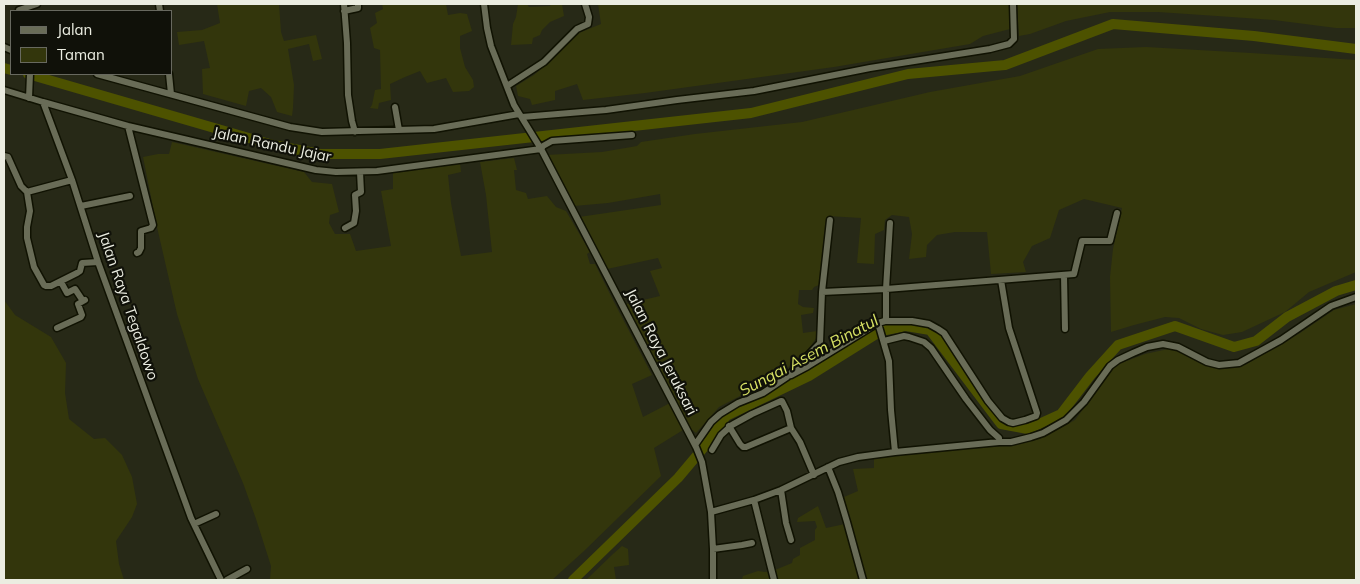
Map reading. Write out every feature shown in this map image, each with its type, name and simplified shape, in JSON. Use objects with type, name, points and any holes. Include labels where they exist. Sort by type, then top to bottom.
[{"type":"street","points":[[18,8],[37,4]]},
{"type":"street","points":[[355,132],[348,95],[344,7],[358,8],[358,4]]},
{"type":"street","name":"Jalan Raya Jeruksari","points":[[484,4],[491,46],[514,105],[540,148],[696,446],[702,462],[711,512],[713,580]]},
{"type":"street","points":[[507,86],[544,62],[577,29],[588,24],[585,4]]},
{"type":"street","points":[[101,75],[290,127],[322,132],[434,130],[522,117],[606,110],[754,91],[870,68],[990,49],[1009,44],[1014,39],[1013,4]]},
{"type":"street","points":[[29,98],[30,75]]},
{"type":"street","points":[[169,75],[171,94]]},
{"type":"street","name":"Jalan Randu Jajar","points":[[4,90],[128,126],[316,170],[360,175],[540,148],[552,141],[632,135]]},
{"type":"street","name":"Jalan Raya Tegaldowo","points":[[43,102],[81,206],[98,262],[192,521],[222,580]]},
{"type":"street","points":[[395,107],[399,130]]},
{"type":"street","points":[[128,126],[153,225],[151,228],[141,231],[140,250],[136,253]]},
{"type":"street","points":[[4,156],[8,157],[21,186],[27,192],[30,211],[27,233],[34,267],[46,286],[61,282],[80,271],[82,264],[98,262]]},
{"type":"street","points":[[345,228],[354,223],[356,211],[355,195],[361,192],[360,175]]},
{"type":"street","points":[[27,192],[72,180]]},
{"type":"street","points":[[81,206],[130,196]]},
{"type":"street","points":[[822,292],[1064,276],[1075,273],[1082,241],[1110,242],[1117,213]]},
{"type":"street","points":[[787,377],[820,342],[822,292],[830,220]]},
{"type":"street","points":[[890,223],[886,289],[881,323],[883,340],[889,361],[894,452]]},
{"type":"street","points":[[1064,276],[1066,329]]},
{"type":"street","points":[[696,446],[711,422],[724,411],[763,393],[787,377],[881,323],[912,321],[929,324],[938,329],[944,333],[988,401],[1002,418],[1013,423],[1036,416],[1037,413],[1009,328],[1001,280]]},
{"type":"street","points":[[58,328],[81,317],[78,304],[84,300],[75,289],[68,293],[61,282]]},
{"type":"street","points":[[711,512],[781,490],[839,462],[858,457],[1011,442],[1031,438],[1066,420],[1084,402],[1110,366],[1133,353],[1147,347],[1163,344],[1178,347],[1208,362],[1219,365],[1239,363],[1281,340],[1331,306],[1356,297]]},
{"type":"street","points":[[883,340],[909,336],[924,342],[931,348],[966,399],[990,430],[999,438],[999,442]]},
{"type":"street","points":[[712,450],[721,435],[730,426],[782,401],[787,411],[791,428],[800,442],[814,475]]},
{"type":"street","points":[[730,426],[743,447],[791,428]]},
{"type":"street","points":[[828,467],[848,522],[862,580]]},
{"type":"street","points":[[781,490],[786,523],[791,540]]},
{"type":"street","points":[[754,500],[774,580]]},
{"type":"street","points":[[192,521],[216,514]]},
{"type":"street","points":[[713,549],[752,543]]},
{"type":"street","points":[[227,580],[247,569]]},
{"type":"green space","points":[[217,4],[279,4],[281,32],[284,41],[316,35],[322,59],[313,61],[309,44],[288,49],[294,85],[292,116],[277,112],[271,97],[261,88],[249,91],[246,106],[203,94],[202,69],[210,68],[204,41],[179,45],[177,32],[202,30],[220,23]]},
{"type":"green space","points":[[382,4],[446,4],[448,15],[467,14],[472,31],[460,36],[460,48],[465,67],[473,80],[474,87],[469,91],[453,92],[446,78],[427,83],[420,71],[390,84],[391,100],[379,103],[378,109],[370,108],[375,90],[381,89],[380,50],[374,48],[370,28],[377,23],[375,13],[383,9]]},
{"type":"green space","points":[[518,4],[527,4],[529,7],[562,4],[564,16],[550,22],[540,35],[533,38],[532,44],[511,45],[513,24]]},
{"type":"green space","points":[[598,4],[1009,4],[1010,29],[983,36],[970,44],[834,67],[645,93],[583,100],[577,84],[555,91],[555,100],[532,105],[530,99],[518,96],[516,86],[534,75],[574,35],[601,24]]},
{"type":"green space","points":[[1017,4],[1356,4],[1356,28],[1336,28],[1274,20],[1158,12],[1110,12],[1066,21],[1019,36]]},
{"type":"green space","points":[[1146,47],[1356,60],[1356,272],[1309,292],[1285,312],[1242,332],[1223,335],[1201,329],[1179,318],[1165,317],[1111,332],[1110,277],[1113,249],[1122,208],[1084,199],[1059,210],[1050,238],[1032,246],[1023,262],[1026,272],[991,274],[987,232],[955,232],[937,235],[927,245],[926,257],[909,259],[912,234],[909,217],[892,215],[885,220],[884,230],[875,234],[874,264],[857,263],[861,218],[828,216],[819,285],[812,290],[799,290],[798,304],[803,307],[814,308],[813,313],[801,315],[803,333],[817,331],[817,337],[807,351],[778,376],[719,407],[696,433],[690,428],[626,304],[660,296],[650,271],[662,268],[658,258],[607,269],[579,217],[661,205],[660,194],[608,203],[574,206],[546,155],[602,152],[637,146],[641,142],[802,122],[930,92],[1020,76],[1098,49]]},
{"type":"green space","points":[[172,142],[304,172],[312,182],[332,184],[339,212],[330,215],[329,223],[335,234],[350,234],[356,251],[391,246],[381,191],[393,189],[393,173],[460,163],[461,172],[448,175],[461,256],[492,252],[486,195],[480,162],[514,158],[517,170],[514,170],[516,190],[526,193],[528,199],[547,196],[556,207],[566,211],[590,252],[587,254],[590,264],[595,264],[652,375],[632,384],[643,417],[670,403],[672,406],[683,430],[654,448],[661,476],[552,580],[270,580],[271,566],[256,519],[243,483],[198,379],[177,314],[157,227],[143,157],[169,154]]},
{"type":"green space","points":[[4,300],[15,315],[51,337],[66,363],[65,393],[69,419],[94,439],[105,438],[122,455],[132,477],[137,504],[132,517],[116,541],[119,564],[124,580],[4,580]]},
{"type":"green space","points":[[1356,304],[1356,580],[865,580],[844,497],[858,491],[853,469],[874,468],[874,457],[959,448],[1005,446],[1040,439],[1075,420],[1116,365],[1145,354],[1173,348],[1200,363],[1222,369],[1245,365],[1300,333],[1334,310]]},
{"type":"green space","points":[[818,506],[826,528],[845,524],[860,580],[778,580],[775,570],[792,563],[793,559],[800,555],[800,548],[815,540],[815,530],[817,527],[815,521],[797,522],[798,518]]},
{"type":"green space","points":[[622,546],[628,549],[629,565],[614,567],[616,580],[586,580],[613,554]]},
{"type":"green space","points":[[758,571],[770,571],[772,580],[740,580],[743,576]]},
{"type":"waterway","points":[[31,75],[273,145],[320,154],[380,154],[751,113],[908,74],[1005,65],[1113,24],[1254,36],[1356,49]]},
{"type":"waterway","points":[[4,68],[10,70]]},
{"type":"waterway","name":"Sungai Asem Binatul","points":[[573,580],[678,478],[710,440],[726,416],[809,376],[881,331],[906,326],[930,330],[1001,424],[1028,429],[1061,414],[1090,376],[1118,345],[1175,326],[1234,347],[1256,341],[1287,317],[1336,291],[1356,285]]}]
